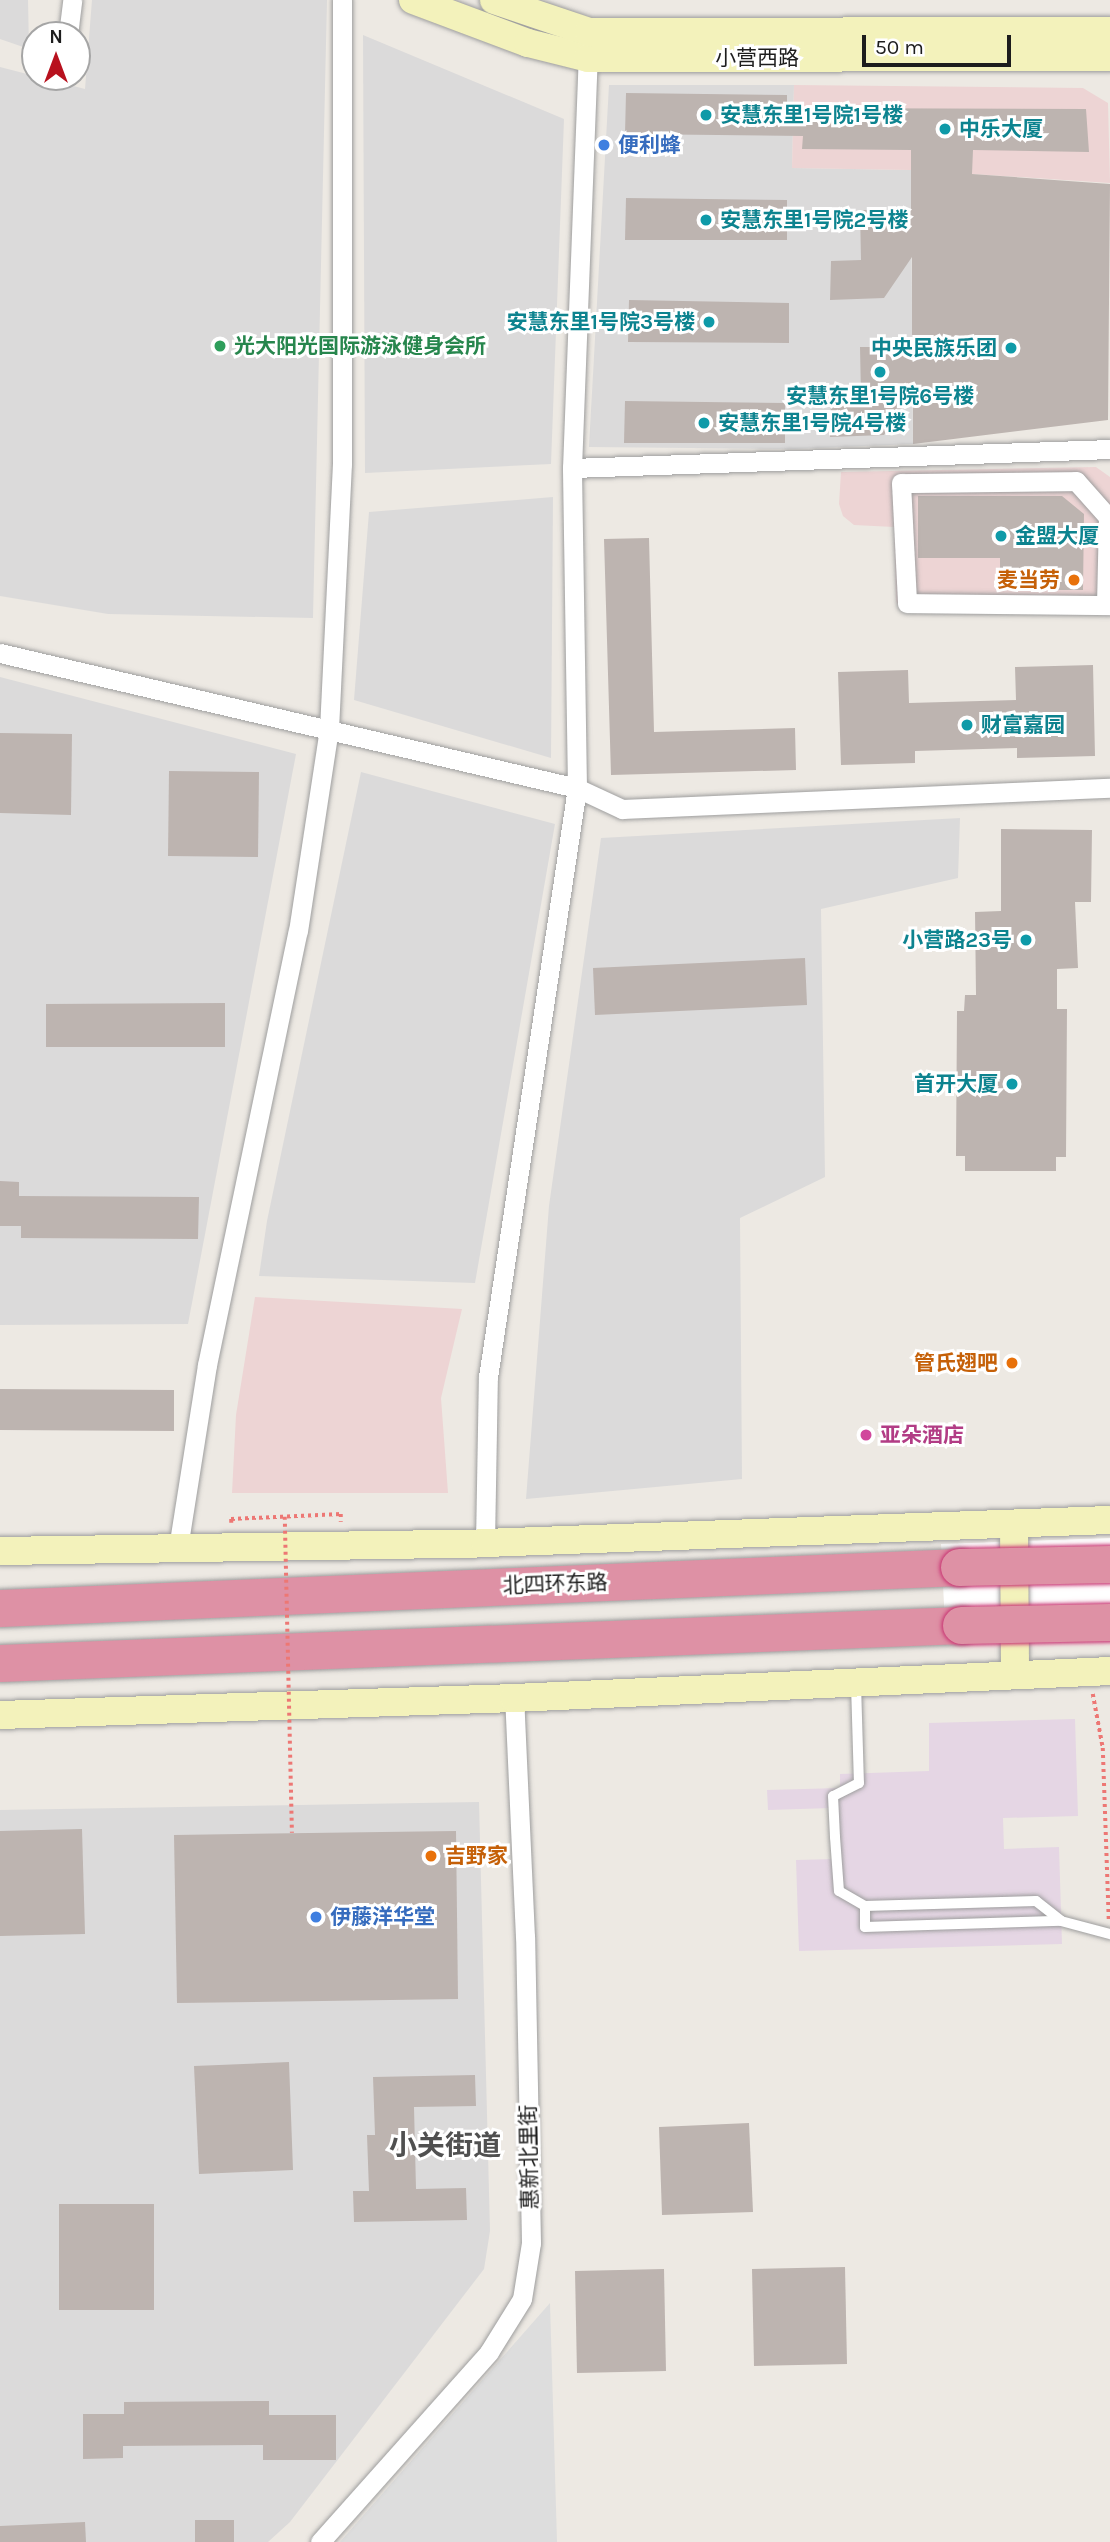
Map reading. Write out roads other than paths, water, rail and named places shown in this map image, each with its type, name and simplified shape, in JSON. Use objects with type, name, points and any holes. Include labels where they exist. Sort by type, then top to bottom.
[{"type":"highway","name":"北四环东路","points":[[9,1604],[959,1567],[1110,1564]]},
{"type":"highway","points":[[0,1663],[961,1625],[1110,1622]]},
{"type":"street","points":[[70,21],[72,0]]},
{"type":"street","points":[[178,1548],[207,1365],[298,931],[329,729],[342,464],[342,0]]},
{"type":"street","name":"小营西路","points":[[414,0],[528,43],[1110,57]]},
{"type":"street","name":"小营西路","points":[[494,0],[531,7],[588,45],[1110,30]]},
{"type":"street","points":[[485,1542],[488,1377],[577,788],[572,468],[588,45]]},
{"type":"street","points":[[572,468],[1110,449]]},
{"type":"street","points":[[1076,481],[1108,517],[1108,605],[907,603],[901,483],[1076,481]]},
{"type":"street","points":[[0,653],[577,788],[622,809],[1110,789]]},
{"type":"street","name":"北四环东路","points":[[0,1551],[485,1542],[1110,1521]]},
{"type":"street","points":[[1014,1524],[1015,1675]]},
{"type":"street","points":[[0,1715],[514,1698],[1099,1671]]},
{"type":"street","name":"惠新北里街","points":[[320,2542],[489,2352],[522,2299],[531,2243],[525,1937],[514,1698]]},
{"type":"lane","points":[[856,1682],[859,1783],[833,1796],[839,1891],[865,1906],[1036,1901],[1061,1921]]},
{"type":"lane","points":[[865,1906],[865,1927],[1061,1921],[1110,1934]]},
{"type":"place","name":"安慧东里1号院1号楼","points":[[706,115]]},
{"type":"place","name":"中乐大厦","points":[[945,129]]},
{"type":"place","name":"便利蜂","points":[[604,145]]},
{"type":"place","name":"安慧东里1号院2号楼","points":[[706,220]]},
{"type":"place","name":"安慧东里1号院3号楼","points":[[709,322]]},
{"type":"place","name":"光大阳光国际游泳健身会所","points":[[220,346]]},
{"type":"place","name":"中央民族乐团","points":[[1011,348]]},
{"type":"place","name":"安慧东里1号院6号楼","points":[[880,372]]},
{"type":"place","name":"安慧东里1号院4号楼","points":[[704,423]]},
{"type":"place","name":"金盟大厦","points":[[1001,536]]},
{"type":"place","name":"麦当劳","points":[[1074,580]]},
{"type":"place","name":"财富嘉园","points":[[967,725]]},
{"type":"place","name":"小营路23号","points":[[1026,940]]},
{"type":"place","name":"首开大厦","points":[[1012,1084]]},
{"type":"place","name":"管氏翅吧","points":[[1012,1363]]},
{"type":"place","name":"亚朵酒店","points":[[866,1435]]},
{"type":"place","name":"吉野家","points":[[431,1856]]},
{"type":"place","name":"伊藤洋华堂","points":[[316,1917]]},
{"type":"district","name":"小关街道","points":[[445,2146]]}]
